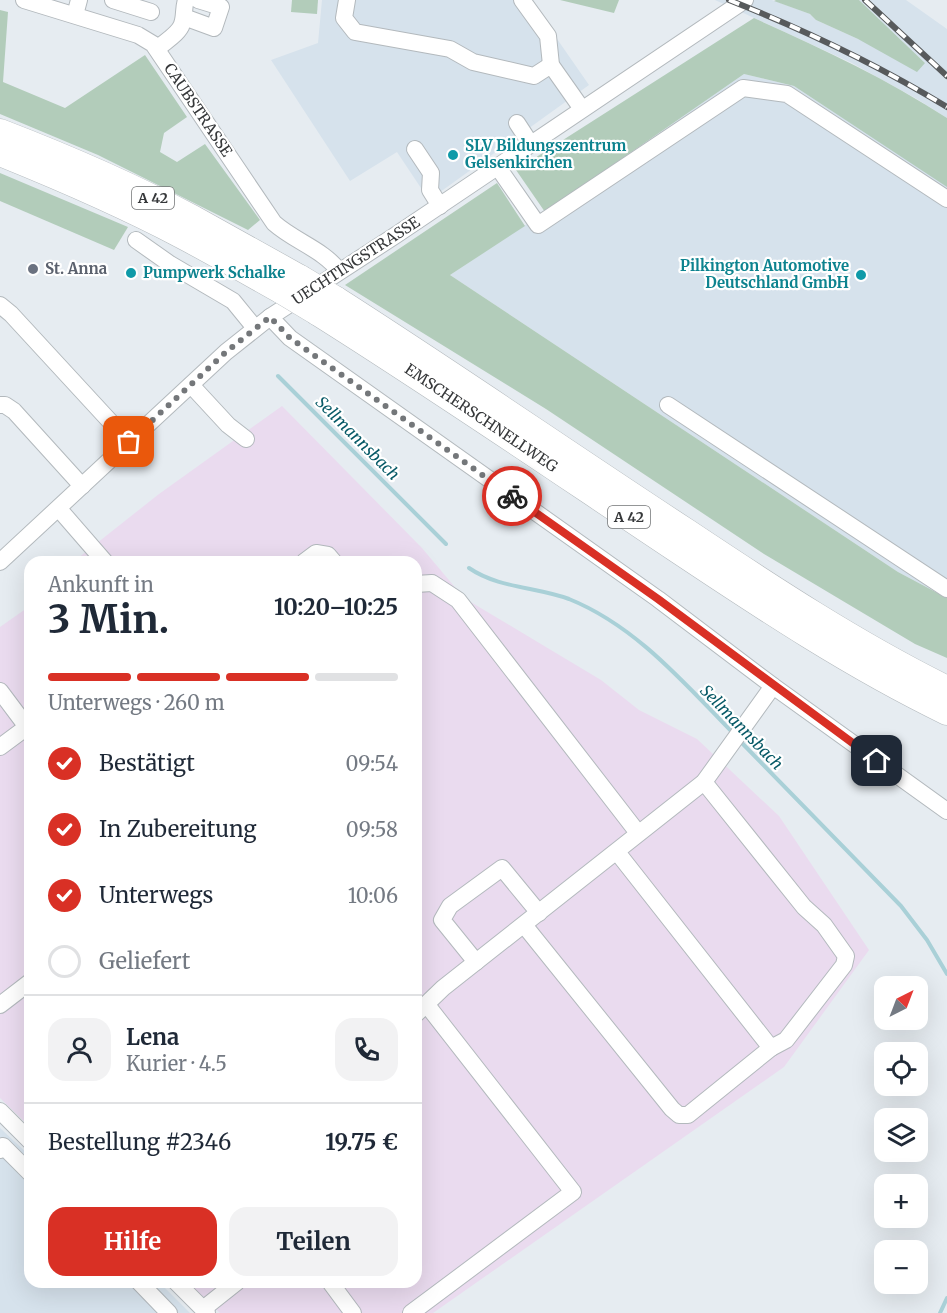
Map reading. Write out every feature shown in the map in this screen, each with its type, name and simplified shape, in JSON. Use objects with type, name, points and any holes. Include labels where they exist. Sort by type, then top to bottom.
[{"type":"highway","name":"EMSCHERSCHNELLWEG","points":[[0,132],[80,164],[191,217],[326,306],[427,358],[744,570],[838,629],[947,689]]},
{"type":"highway","name":"EMSCHERSCHNELLWEG","points":[[0,153],[79,185],[291,285]]},
{"type":"highway","name":"EMSCHERSCHNELLWEG","points":[[326,306],[431,384],[733,586],[827,645],[947,712]]},
{"type":"street","name":"CAUBSTRASSE","points":[[24,0],[77,8],[96,22],[138,35],[153,44],[274,223],[287,234],[332,261],[339,272]]},
{"type":"street","points":[[96,22],[103,0]]},
{"type":"street","points":[[113,0],[151,12]]},
{"type":"street","points":[[157,49],[181,28],[185,8],[214,28],[221,7],[198,0]]},
{"type":"street","points":[[347,0],[344,18],[355,32],[450,49],[473,62],[534,76],[551,65]]},
{"type":"street","points":[[522,0],[548,36],[551,65],[582,109]]},
{"type":"street","name":"UECHTINGSTRASSE","points":[[0,562],[255,328],[745,0]]},
{"type":"street","points":[[497,166],[538,225],[743,88],[787,94],[947,199]]},
{"type":"street","points":[[517,123],[531,143]]},
{"type":"street","points":[[415,149],[431,173],[430,189],[440,206]]},
{"type":"street","points":[[136,240],[170,264],[233,301],[255,328]]},
{"type":"street","points":[[0,305],[11,314],[129,442]]},
{"type":"street","points":[[270,317],[290,338],[658,599],[773,686],[947,811]]},
{"type":"street","points":[[191,385],[228,425],[246,439]]},
{"type":"street","points":[[0,405],[5,405],[14,411],[82,486]]},
{"type":"street","points":[[668,405],[947,589]]},
{"type":"street","points":[[59,509],[100,556]]},
{"type":"street","points":[[312,556],[316,553],[329,556]]},
{"type":"street","points":[[422,584],[432,583],[458,600],[638,833]]},
{"type":"street","points":[[422,1009],[443,988],[704,782],[773,686]]},
{"type":"street","points":[[0,691],[24,722]]},
{"type":"street","points":[[0,747],[24,732]]},
{"type":"street","points":[[524,925],[679,1115],[688,1115],[771,1048],[786,1040],[844,965],[846,956],[824,924],[804,907],[704,782]]},
{"type":"street","points":[[617,852],[771,1048]]},
{"type":"street","points":[[476,962],[442,920],[450,906],[501,868],[539,913]]},
{"type":"street","points":[[0,1005],[24,987]]},
{"type":"street","points":[[411,1313],[573,1192],[422,1011]]},
{"type":"street","points":[[0,1112],[24,1135]]},
{"type":"street","points":[[0,1150],[3,1146],[24,1167]]},
{"type":"street","points":[[145,1288],[169,1313]]},
{"type":"street","points":[[182,1288],[205,1311],[230,1288]]},
{"type":"street","points":[[334,1288],[353,1313]]},
{"type":"shaded area","points":[[322,0],[530,0],[589,85],[429,200],[397,152],[350,181],[271,60],[318,43]]},
{"type":"shaded area","points":[[715,0],[772,0],[810,14],[816,20],[858,39],[925,63],[859,0],[906,0],[947,29],[947,118],[852,63]]},
{"type":"shaded area","points":[[744,74],[794,86],[947,186],[947,598],[898,572],[450,275]]},
{"type":"shaded area","points":[[282,406],[422,548],[464,598],[601,680],[639,710],[697,739],[779,816],[869,950],[784,1067],[433,1313],[220,1313],[194,1288],[422,1288],[422,556],[81,556],[159,494]]},
{"type":"shaded area","points":[[24,610],[24,1121],[0,1098],[0,627]]},
{"type":"shaded area","points":[[0,1128],[24,1150],[24,1288],[165,1288],[190,1313],[0,1313]]},
{"type":"green space","points":[[292,0],[318,0],[317,14],[291,12]]},
{"type":"green space","points":[[560,0],[619,0],[614,13]]},
{"type":"green space","points":[[859,0],[925,63],[917,72],[858,39],[816,20],[810,14],[774,1]]},
{"type":"green space","points":[[0,10],[8,12],[3,82],[65,108],[145,55],[187,117],[164,133],[160,152],[177,162],[205,144],[260,220],[248,230],[98,155],[0,114]]},
{"type":"green space","points":[[754,18],[877,77],[947,118],[947,187],[794,86],[744,74],[545,212],[516,170]]},
{"type":"green space","points":[[0,173],[128,227],[114,250],[0,201]]},
{"type":"green space","points":[[497,183],[525,226],[450,275],[898,572],[947,598],[947,658],[915,644],[764,554],[546,409],[345,285]]},
{"type":"waterway","name":"Sellmannsbach","points":[[278,376],[446,544]]},
{"type":"waterway","name":"Sellmannsbach","points":[[469,568],[492,580],[569,599],[616,624],[658,658],[734,734]]},
{"type":"waterway","name":"Sellmannsbach","points":[[739,740],[901,906],[927,940],[947,974]]},
{"type":"waterway","name":"Sellmannsbach","points":[[940,1313],[947,1298]]},
{"type":"railway","points":[[729,0],[841,49],[947,107]]},
{"type":"railway","points":[[865,0],[947,76]]},
{"type":"way so far","points":[[129,442],[226,352],[270,317],[290,338],[512,496]]},
{"type":"place","name":"SLV Bildungszentrum Gelsenkirchen","points":[[453,155]]},
{"type":"place","name":"St. Anna","points":[[33,269]]},
{"type":"place","name":"Pumpwerk Schalke","points":[[131,273]]},
{"type":"place","name":"Pilkington Automotive Deutschland GmbH","points":[[861,275]]},
{"type":"route","points":[[512,496],[658,599],[877,761]]}]
